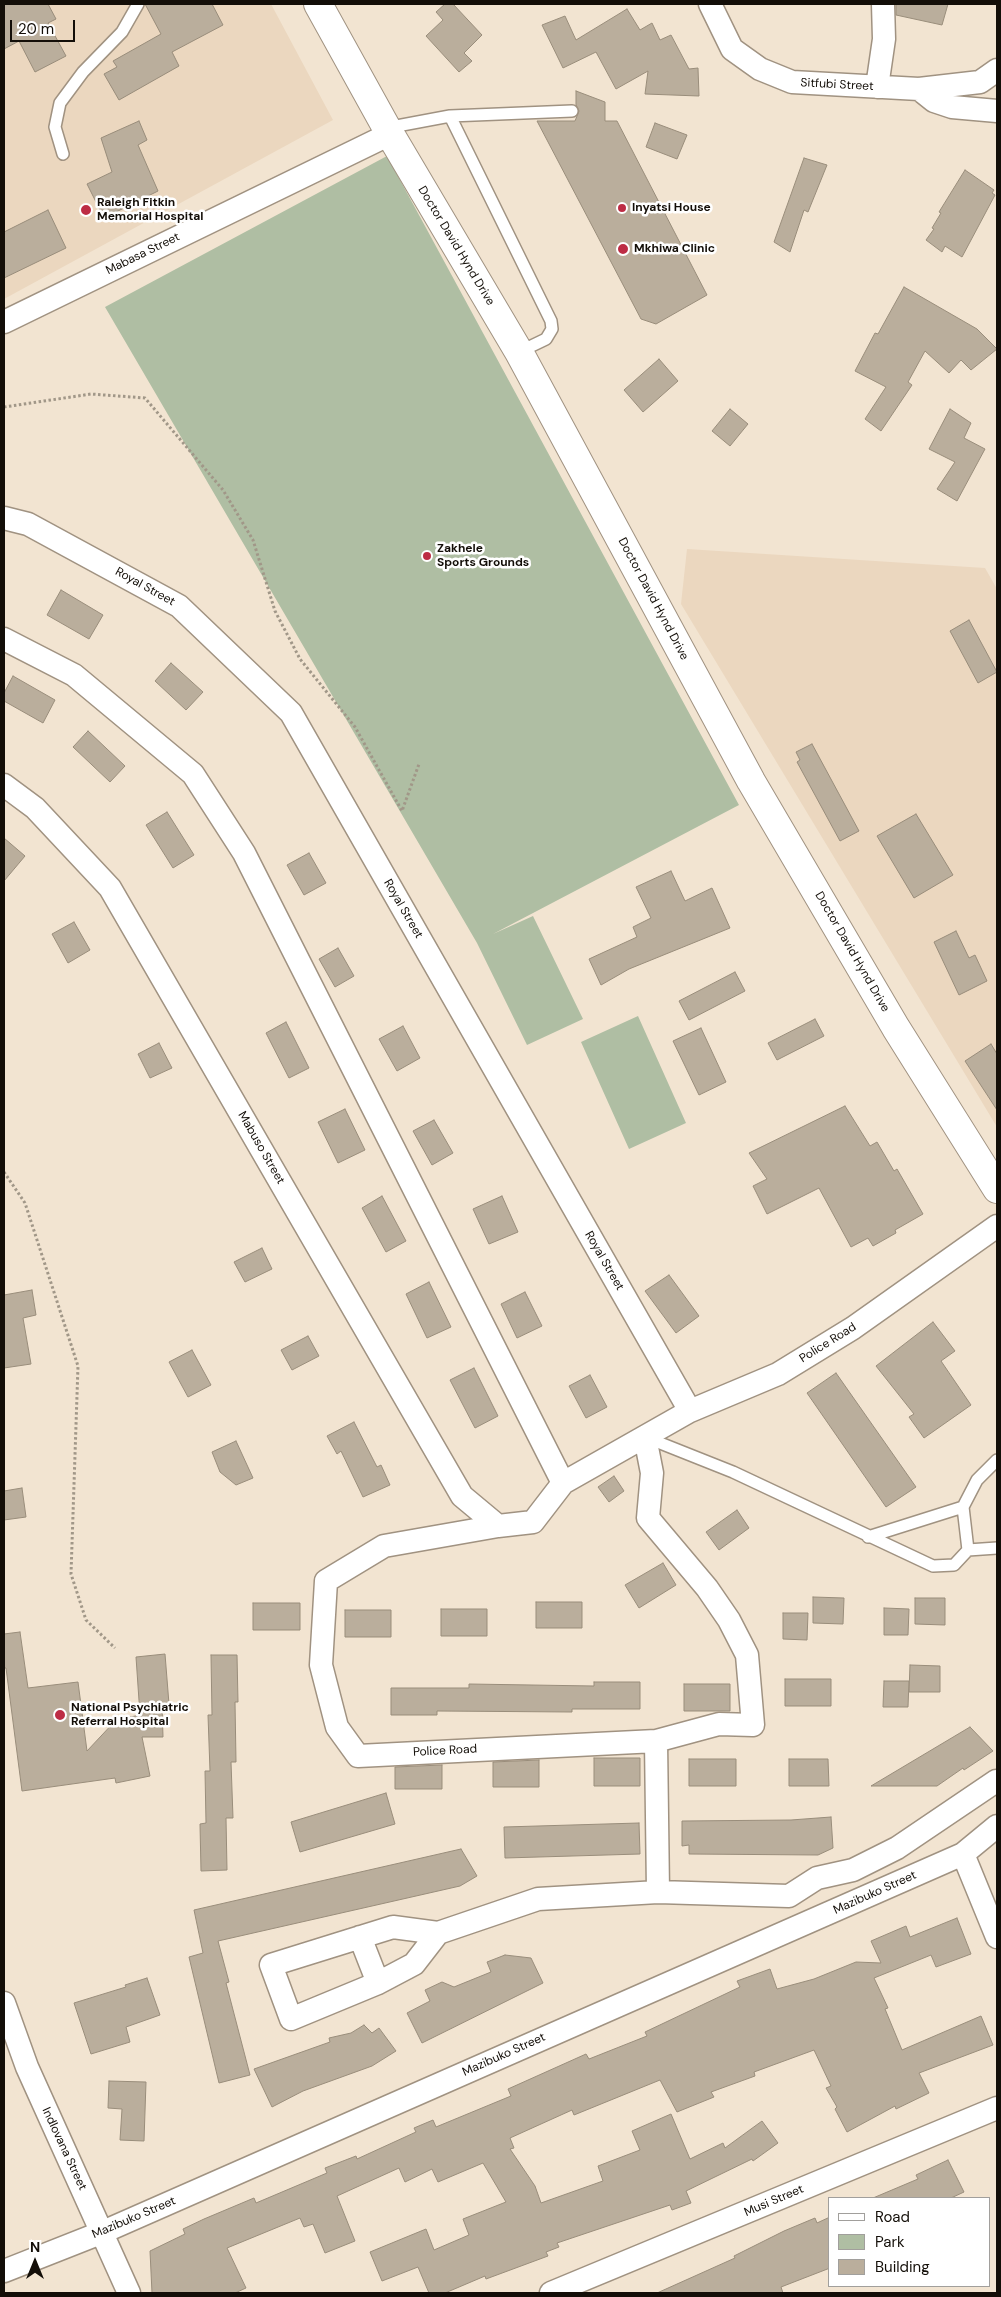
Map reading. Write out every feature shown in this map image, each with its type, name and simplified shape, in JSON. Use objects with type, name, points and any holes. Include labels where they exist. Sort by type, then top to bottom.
[{"type":"main road","name":"Doctor David Hynd Drive","points":[[318,4],[388,131],[519,352],[751,780],[896,1028],[997,1190]]},
{"type":"street","name":"Sitfubi Street","points":[[710,4],[732,49],[760,69],[792,82],[919,89],[980,82],[997,70]]},
{"type":"street","points":[[877,87],[884,39],[883,4]]},
{"type":"street","points":[[919,89],[934,101],[952,107],[997,111]]},
{"type":"street","name":"Mabasa Street","points":[[4,322],[388,131]]},
{"type":"street","name":"Royal Street","points":[[4,518],[28,524],[179,606],[291,713],[690,1411]]},
{"type":"street","points":[[4,639],[74,675],[192,774],[198,782],[244,853],[257,877],[563,1483]]},
{"type":"street","name":"Mabuso Street","points":[[4,785],[35,808],[110,888],[462,1496],[498,1526]]},
{"type":"street","name":"Police Road","points":[[644,1437],[652,1473],[648,1518],[707,1588],[729,1620],[747,1655],[753,1725],[719,1724],[656,1741],[358,1756],[337,1727],[321,1665],[326,1581],[384,1546],[498,1526],[533,1522],[563,1483],[644,1437],[690,1411],[778,1374],[853,1328],[997,1226]]},
{"type":"street","points":[[656,1741],[658,1892]]},
{"type":"street","points":[[438,1933],[414,1964],[378,1984],[291,2019],[271,1965],[392,1927],[438,1933],[538,1899],[658,1892],[789,1896],[817,1878],[853,1870],[897,1848],[996,1781]]},
{"type":"street","name":"Mazibuko Street","points":[[4,2271],[102,2232],[963,1854],[997,1826]]},
{"type":"street","points":[[963,1854],[997,1937]]},
{"type":"street","points":[[360,1937],[378,1984]]},
{"type":"street","name":"Indlovana Street","points":[[4,2003],[27,2067],[129,2293]]},
{"type":"street","name":"Musi Street","points":[[551,2293],[997,2108]]},
{"type":"lane","points":[[64,154],[55,127],[60,103],[84,72],[122,32],[138,4]]},
{"type":"lane","points":[[388,131],[450,116],[572,112]]},
{"type":"lane","points":[[450,116],[551,321],[552,330],[546,339],[519,352]]},
{"type":"lane","points":[[644,1437],[733,1472],[933,1566],[954,1565],[968,1550],[997,1548]]},
{"type":"lane","points":[[968,1550],[963,1507],[977,1480],[997,1460]]},
{"type":"lane","points":[[868,1537],[963,1507]]},
{"type":"path","points":[[4,407],[91,394],[145,398],[223,490],[253,540],[275,611],[300,659],[355,728],[402,811],[419,764]]},
{"type":"path","points":[[4,1172],[25,1203],[78,1366],[71,1574],[86,1620],[115,1648]]},
{"type":"shaded area","name":"Raleigh Fitkin Memorial Hospital","points":[[4,4],[271,4],[333,120],[4,299]]},
{"type":"shaded area","points":[[687,549],[985,568],[997,589],[997,1127],[681,604]]},
{"type":"green space","name":"Zakhele Sports Grounds","points":[[387,156],[739,805],[493,934],[533,916],[583,1019],[527,1045],[477,943],[105,307]]},
{"type":"green space","points":[[638,1016],[686,1123],[629,1149],[581,1042]]},
{"type":"building","points":[[4,4],[48,4],[56,19],[48,23],[66,56],[35,72],[19,41],[4,49]]},
{"type":"building","points":[[145,4],[212,4],[223,25],[172,52],[179,66],[119,100],[104,74],[117,67],[113,61],[161,34]]},
{"type":"building","points":[[445,4],[453,4],[482,35],[464,53],[472,61],[459,72],[426,36],[443,20],[436,12]]},
{"type":"building","points":[[896,4],[948,4],[942,25],[896,15]]},
{"type":"building","points":[[627,9],[640,30],[652,23],[660,40],[671,35],[689,69],[698,68],[699,96],[645,94],[648,71],[616,89],[596,52],[563,68],[542,25],[565,16],[576,40]]},
{"type":"building","name":"Inyatsi House","points":[[576,91],[605,102],[605,121],[617,121],[707,295],[656,324],[641,319],[537,121],[575,121],[579,111],[576,105]]},
{"type":"building","points":[[139,121],[147,140],[138,145],[158,191],[104,218],[87,184],[112,172],[101,138]]},
{"type":"building","points":[[655,123],[687,135],[677,159],[646,147]]},
{"type":"building","points":[[804,158],[827,165],[808,212],[804,210],[790,252],[774,242]]},
{"type":"building","points":[[965,170],[994,190],[992,193],[995,195],[962,257],[945,246],[942,252],[926,240],[934,229],[932,228],[941,213],[939,212]]},
{"type":"building","points":[[48,210],[66,248],[4,278],[4,232]]},
{"type":"building","points":[[904,287],[977,329],[997,349],[971,370],[961,360],[949,373],[925,351],[908,382],[912,385],[881,431],[865,419],[886,387],[855,371],[875,333],[878,334]]},
{"type":"building","points":[[659,359],[678,381],[643,412],[624,390]]},
{"type":"building","points":[[730,409],[748,424],[730,446],[712,431]]},
{"type":"building","points":[[950,409],[971,423],[964,438],[985,449],[957,501],[937,489],[955,462],[929,449]]},
{"type":"building","points":[[61,590],[103,615],[89,639],[47,615]]},
{"type":"building","points":[[969,620],[997,672],[978,683],[950,631]]},
{"type":"building","points":[[171,663],[203,692],[186,710],[155,681]]},
{"type":"building","points":[[13,676],[55,700],[43,723],[4,701],[4,693]]},
{"type":"building","points":[[88,731],[125,766],[110,782],[73,747]]},
{"type":"building","points":[[812,744],[859,831],[840,841],[797,762],[800,760],[796,752]]},
{"type":"building","points":[[167,812],[194,855],[173,868],[146,825]]},
{"type":"building","points":[[916,814],[953,875],[914,898],[877,836]]},
{"type":"building","points":[[4,838],[25,856],[4,881]]},
{"type":"building","points":[[309,853],[326,883],[304,895],[287,865]]},
{"type":"building","points":[[671,871],[685,901],[712,888],[730,928],[629,969],[601,985],[589,959],[637,937],[633,927],[651,918],[636,887]]},
{"type":"building","points":[[74,922],[90,950],[68,963],[52,934]]},
{"type":"building","points":[[956,931],[969,958],[975,955],[987,981],[959,995],[934,942]]},
{"type":"building","points":[[338,948],[354,976],[335,987],[319,959]]},
{"type":"building","points":[[735,972],[745,991],[689,1020],[679,1001]]},
{"type":"building","points":[[815,1019],[824,1036],[777,1060],[768,1043]]},
{"type":"building","points":[[286,1022],[309,1068],[289,1078],[266,1033]]},
{"type":"building","points":[[403,1026],[420,1058],[397,1071],[379,1039]]},
{"type":"building","points":[[701,1028],[726,1082],[699,1095],[673,1041]]},
{"type":"building","points":[[159,1043],[172,1068],[150,1078],[138,1054]]},
{"type":"building","points":[[991,1044],[997,1054],[997,1110],[965,1061]]},
{"type":"building","points":[[845,1106],[870,1146],[877,1142],[894,1171],[897,1169],[923,1214],[895,1230],[896,1233],[873,1246],[868,1238],[851,1247],[819,1188],[767,1214],[753,1186],[767,1179],[749,1153]]},
{"type":"building","points":[[345,1109],[365,1150],[338,1163],[318,1122]]},
{"type":"building","points":[[434,1120],[453,1153],[432,1165],[413,1131]]},
{"type":"building","points":[[382,1196],[406,1241],[386,1252],[362,1208]]},
{"type":"building","points":[[502,1196],[518,1232],[489,1244],[473,1209]]},
{"type":"building","points":[[262,1248],[272,1269],[245,1282],[234,1262]]},
{"type":"building","points":[[669,1275],[699,1316],[676,1333],[645,1291]]},
{"type":"building","points":[[429,1282],[451,1327],[427,1338],[406,1294]]},
{"type":"building","points":[[32,1290],[36,1315],[23,1318],[31,1364],[4,1368],[4,1295]]},
{"type":"building","points":[[525,1292],[542,1326],[517,1338],[501,1304]]},
{"type":"building","points":[[933,1322],[955,1351],[941,1361],[971,1405],[924,1438],[909,1417],[914,1414],[876,1366]]},
{"type":"building","points":[[308,1336],[319,1356],[292,1370],[281,1350]]},
{"type":"building","points":[[192,1350],[211,1385],[188,1397],[169,1362]]},
{"type":"building","points":[[474,1368],[498,1416],[475,1428],[450,1380]]},
{"type":"building","points":[[836,1373],[916,1487],[886,1507],[807,1393]]},
{"type":"building","points":[[590,1375],[607,1407],[586,1418],[569,1386]]},
{"type":"building","points":[[354,1422],[377,1467],[381,1465],[390,1485],[363,1497],[341,1451],[337,1454],[327,1436]]},
{"type":"building","points":[[236,1441],[253,1478],[236,1485],[220,1472],[212,1452]]},
{"type":"building","points":[[614,1476],[624,1491],[609,1502],[598,1487]]},
{"type":"building","points":[[22,1488],[26,1517],[4,1520],[4,1491]]},
{"type":"building","points":[[737,1510],[749,1528],[719,1550],[706,1532]]},
{"type":"building","points":[[663,1563],[676,1585],[639,1608],[625,1585]]},
{"type":"building","points":[[813,1597],[844,1598],[843,1624],[813,1623]]},
{"type":"building","points":[[915,1598],[945,1598],[945,1625],[915,1624]]},
{"type":"building","points":[[536,1602],[582,1602],[582,1628],[536,1628]]},
{"type":"building","points":[[253,1603],[300,1603],[300,1630],[253,1630]]},
{"type":"building","points":[[884,1608],[909,1609],[908,1635],[884,1635]]},
{"type":"building","points":[[441,1609],[487,1609],[487,1636],[441,1636]]},
{"type":"building","points":[[345,1610],[391,1610],[391,1637],[345,1637]]},
{"type":"building","points":[[783,1613],[808,1613],[807,1640],[783,1639]]},
{"type":"building","points":[[20,1632],[28,1688],[78,1682],[87,1751],[116,1720],[140,1715],[136,1657],[165,1654],[169,1704],[162,1705],[163,1737],[142,1737],[150,1776],[116,1783],[115,1778],[22,1791],[6,1668],[4,1668],[4,1634]]},
{"type":"building","points":[[211,1655],[237,1655],[238,1702],[235,1702],[236,1762],[231,1762],[233,1818],[226,1818],[227,1870],[201,1871],[200,1824],[206,1823],[205,1771],[210,1771],[208,1715],[212,1715]]},
{"type":"building","points":[[910,1665],[940,1666],[940,1692],[909,1692]]},
{"type":"building","points":[[785,1679],[831,1679],[831,1706],[785,1706]]},
{"type":"building","points":[[884,1681],[909,1681],[908,1707],[883,1707]]},
{"type":"building","points":[[594,1682],[640,1682],[640,1709],[572,1709],[572,1712],[437,1711],[437,1715],[391,1715],[391,1688],[469,1688],[469,1684],[594,1686]]},
{"type":"building","points":[[684,1684],[730,1684],[730,1711],[684,1711]]},
{"type":"building","points":[[970,1727],[993,1751],[964,1770],[963,1768],[937,1786],[871,1786]]},
{"type":"building","points":[[594,1758],[640,1758],[640,1786],[594,1786]]},
{"type":"building","points":[[689,1759],[736,1759],[736,1786],[689,1786]]},
{"type":"building","points":[[789,1759],[828,1759],[829,1786],[789,1786]]},
{"type":"building","points":[[539,1760],[539,1787],[493,1787],[493,1762]]},
{"type":"building","points":[[442,1765],[442,1789],[395,1789],[395,1767]]},
{"type":"building","points":[[386,1793],[395,1824],[300,1852],[291,1822]]},
{"type":"building","points":[[831,1817],[833,1848],[818,1855],[689,1854],[689,1845],[682,1846],[682,1821],[791,1820]]},
{"type":"building","points":[[639,1823],[640,1854],[505,1858],[504,1827]]},
{"type":"building","points":[[461,1849],[477,1876],[460,1886],[218,1941],[229,1982],[226,1983],[250,2075],[219,2083],[189,1957],[203,1953],[194,1910]]},
{"type":"building","points":[[957,1918],[971,1954],[936,1967],[931,1955],[874,1978],[888,2008],[885,2009],[902,2050],[981,2016],[993,2045],[919,2073],[929,2093],[896,2109],[895,2106],[847,2132],[835,2109],[837,2107],[826,2088],[831,2086],[814,2050],[754,2072],[755,2076],[711,2092],[714,2097],[677,2112],[660,2080],[574,2115],[572,2110],[510,2138],[514,2148],[510,2149],[535,2186],[541,2203],[603,2181],[598,2166],[640,2150],[632,2131],[671,2114],[690,2159],[723,2143],[725,2148],[762,2121],[778,2143],[753,2161],[752,2159],[686,2191],[691,2203],[672,2210],[670,2205],[557,2243],[559,2247],[546,2252],[548,2256],[486,2279],[485,2276],[445,2293],[429,2293],[418,2267],[382,2281],[370,2252],[426,2229],[434,2250],[469,2235],[463,2219],[506,2202],[483,2163],[438,2182],[432,2169],[405,2182],[399,2168],[337,2196],[355,2241],[325,2253],[313,2224],[304,2227],[300,2218],[227,2248],[246,2288],[235,2293],[152,2293],[150,2251],[185,2234],[183,2229],[204,2219],[254,2198],[256,2203],[327,2173],[325,2168],[356,2156],[357,2159],[416,2132],[414,2128],[433,2120],[436,2127],[511,2096],[508,2089],[586,2054],[589,2059],[647,2036],[645,2032],[740,1987],[737,1981],[770,1969],[777,1989],[814,1979],[856,1962],[881,1963],[871,1941],[906,1926],[910,1937]]},
{"type":"building","points":[[505,1955],[531,1958],[543,1983],[422,2043],[407,2013],[430,2001],[425,1990],[442,1982],[454,1987],[491,1972],[487,1962]]},
{"type":"building","points":[[147,1978],[160,2015],[126,2027],[130,2042],[91,2054],[74,2003],[126,1987],[125,1985]]},
{"type":"building","points":[[364,2025],[372,2033],[379,2028],[396,2051],[372,2066],[303,2091],[272,2107],[254,2069],[330,2042],[329,2038],[351,2033]]},
{"type":"building","points":[[109,2081],[146,2082],[144,2141],[120,2140],[122,2109],[108,2108]]},
{"type":"building","points":[[948,2160],[964,2192],[953,2197],[875,2197],[918,2179],[916,2175]]},
{"type":"building","points":[[815,2218],[817,2223],[828,2218],[828,2269],[781,2287],[783,2293],[657,2293],[735,2258],[734,2256],[784,2231]]},
{"type":"place","name":"Inyatsi House","points":[[622,208]]},
{"type":"place","name":"Raleigh Fitkin Memorial Hospital","points":[[86,210]]},
{"type":"place","name":"Mkhiwa Clinic","points":[[623,249]]},
{"type":"place","name":"Zakhele Sports Grounds","points":[[427,556]]},
{"type":"place","name":"National Psychiatric Referral Hospital","points":[[60,1715]]}]
